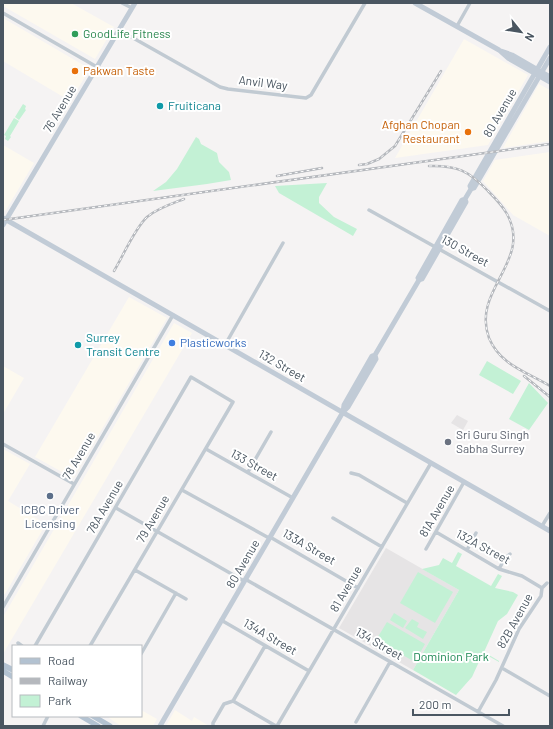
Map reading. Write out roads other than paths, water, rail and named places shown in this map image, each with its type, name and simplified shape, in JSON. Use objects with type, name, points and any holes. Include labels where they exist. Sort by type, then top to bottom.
[{"type":"main road","name":"76 Avenue","points":[[4,221],[135,3]]},
{"type":"main road","points":[[415,3],[498,50],[508,58],[538,73],[550,77]]},
{"type":"main road","name":"80 Avenue","points":[[160,726],[292,498],[376,359],[375,355],[419,280],[422,279],[438,247],[466,202],[465,199],[471,189],[474,188],[508,130],[550,47]]},
{"type":"main road","name":"80 Avenue","points":[[471,189],[470,186],[509,118],[538,73],[550,58]]},
{"type":"main road","points":[[538,73],[550,82]]},
{"type":"main road","points":[[508,130],[507,127],[509,118]]},
{"type":"main road","name":"132 Street","points":[[4,221],[173,315],[550,531]]},
{"type":"main road","points":[[3,664],[12,669]]},
{"type":"main road","points":[[3,671],[12,676]]},
{"type":"main road","points":[[83,717],[98,726]]},
{"type":"main road","points":[[95,717],[110,726]]},
{"type":"street","points":[[122,3],[132,8]]},
{"type":"street","name":"Anvil Way","points":[[119,30],[220,87],[306,98],[311,95],[365,3]]},
{"type":"street","points":[[457,26],[470,3]]},
{"type":"street","points":[[3,13],[97,67]]},
{"type":"street","name":"130 Street","points":[[369,210],[438,247],[550,311]]},
{"type":"street","points":[[225,345],[283,243]]},
{"type":"street","name":"78 Avenue","points":[[3,607],[5,600],[173,315]]},
{"type":"street","name":"78A Avenue","points":[[36,645],[191,377],[233,402]]},
{"type":"street","name":"79 Avenue","points":[[91,645],[233,402]]},
{"type":"street","points":[[248,472],[271,432]]},
{"type":"street","points":[[3,444],[74,484]]},
{"type":"street","name":"133 Street","points":[[206,449],[292,498]]},
{"type":"street","name":"81 Avenue","points":[[277,726],[431,463]]},
{"type":"street","points":[[351,473],[359,475],[407,503]]},
{"type":"street","name":"81A Avenue","points":[[426,549],[464,482]]},
{"type":"street","name":"133A Street","points":[[182,490],[270,537],[358,588]]},
{"type":"street","name":"134 Street","points":[[116,508],[334,629],[503,726]]},
{"type":"street","points":[[542,526],[550,513]]},
{"type":"street","points":[[333,518],[382,547]]},
{"type":"street","name":"132A Street","points":[[436,532],[499,569],[522,576],[542,588]]},
{"type":"street","points":[[467,550],[476,534]]},
{"type":"street","points":[[499,569],[505,558],[510,554]]},
{"type":"street","points":[[135,570],[186,599]]},
{"type":"street","name":"82B Avenue","points":[[478,712],[502,668],[519,629],[541,596],[542,588],[547,583]]},
{"type":"street","points":[[142,652],[176,593]]},
{"type":"street","name":"134A Street","points":[[221,620],[309,671]]},
{"type":"street","points":[[213,726],[213,723],[224,704],[233,701],[265,646]]},
{"type":"street","points":[[356,722],[390,662]]},
{"type":"street","points":[[502,668],[550,696]]},
{"type":"street","points":[[233,701],[277,726]]},
{"type":"street","points":[[43,726],[48,717]]},
{"type":"railway","points":[[359,165],[367,164],[379,159],[395,146],[441,71]]},
{"type":"railway","points":[[3,220],[550,144]]},
{"type":"railway","points":[[429,166],[455,168],[468,174],[493,196],[507,214],[513,231],[513,246],[508,261],[488,305],[486,321],[489,338],[500,355],[507,361],[523,372],[550,386]]},
{"type":"railway","points":[[277,176],[322,168]]},
{"type":"railway","points":[[114,271],[134,235],[147,217],[160,209],[184,199]]},
{"type":"railway","points":[[524,376],[550,397]]},
{"type":"place","name":"GoodLife Fitness","points":[[75,34]]},
{"type":"place","name":"Pakwan Taste","points":[[75,71]]},
{"type":"place","name":"Fruiticana","points":[[160,106]]},
{"type":"place","name":"Afghan Chopan Restaurant","points":[[468,132]]},
{"type":"place","name":"Plasticworks","points":[[172,343]]},
{"type":"place","name":"Surrey Transit Centre","points":[[78,345]]},
{"type":"place","name":"Sri Guru Singh Sabha Surrey","points":[[448,442]]},
{"type":"place","name":"ICBC Driver Licensing","points":[[50,496]]},
{"type":"park label","name":"Dominion Park","points":[[451,657]]}]
